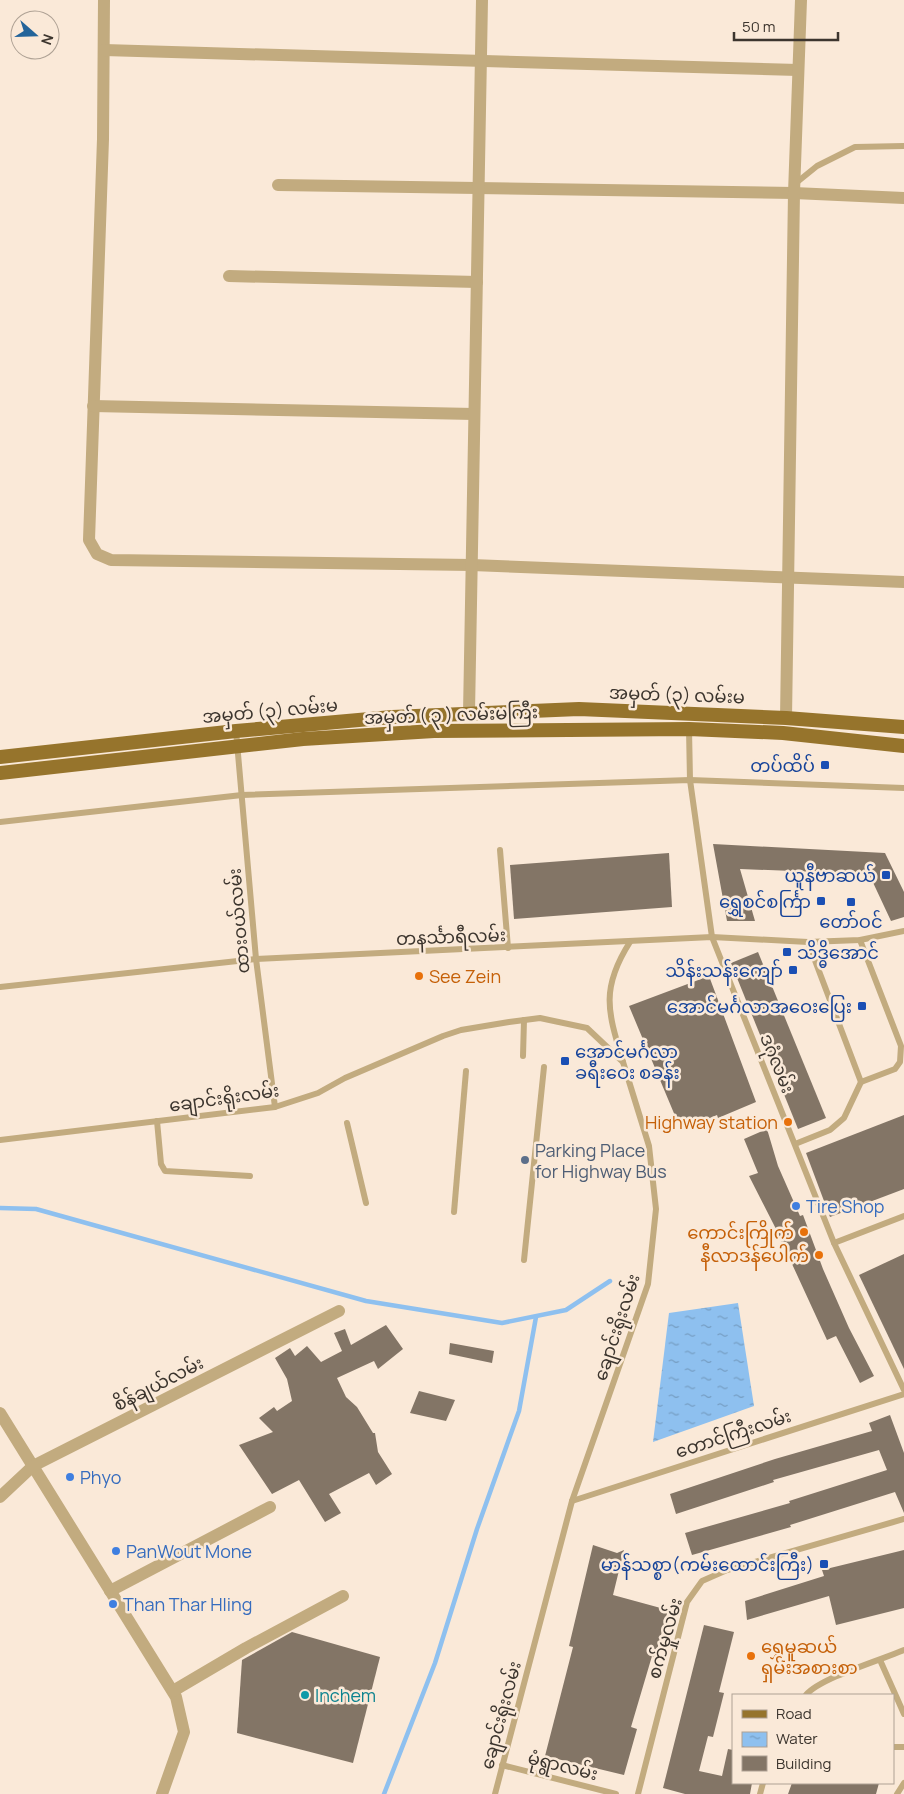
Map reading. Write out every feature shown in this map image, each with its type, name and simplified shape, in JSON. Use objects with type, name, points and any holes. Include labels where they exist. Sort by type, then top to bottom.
[{"type":"main road","name":"အမှတ် (၃) လမ်းမ","points":[[0,757],[236,731],[469,713],[579,709],[786,718],[904,727]]},
{"type":"main road","name":"အမှတ် ( ၃ ) လမ်းမကြီး","points":[[0,773],[303,739],[469,731],[689,729],[783,733],[904,746]]},
{"type":"street","points":[[104,0],[103,139],[89,540],[97,554],[111,560],[472,565],[904,582]]},
{"type":"street","points":[[469,713],[482,0]]},
{"type":"street","points":[[786,718],[790,579],[794,189],[801,0]]},
{"type":"street","points":[[104,50],[798,70]]},
{"type":"street","points":[[278,185],[794,189],[904,198]]},
{"type":"street","points":[[229,276],[477,282]]},
{"type":"street","points":[[93,406],[474,414]]},
{"type":"street","name":"စိန်ချယ်လမ်း","points":[[0,1497],[33,1466],[339,1311]]},
{"type":"street","points":[[0,1413],[173,1691],[184,1732],[162,1794]]},
{"type":"street","points":[[110,1591],[270,1507]]},
{"type":"street","points":[[173,1691],[246,1648],[343,1596]]},
{"type":"lane","points":[[794,189],[817,166],[855,147],[904,146]]},
{"type":"lane","points":[[469,713],[469,731]]},
{"type":"lane","points":[[783,733],[786,718]]},
{"type":"lane","name":"ဒဂုံလမ်း","points":[[689,729],[690,780],[712,937],[834,1243],[904,1390]]},
{"type":"lane","name":"ထားဝယ်လမ်း","points":[[236,731],[256,959],[275,1107]]},
{"type":"lane","points":[[0,822],[242,795],[690,780],[904,788]]},
{"type":"lane","points":[[500,850],[508,948]]},
{"type":"lane","name":"တနင်္သာရီလမ်း","points":[[0,987],[256,959],[712,937],[808,942],[860,940],[904,932]]},
{"type":"lane","points":[[795,1144],[830,1130],[844,1118],[861,1082],[895,1069],[900,1062],[901,1046],[860,940]]},
{"type":"lane","points":[[623,1062],[609,1011],[610,981],[618,962],[630,942]]},
{"type":"lane","points":[[808,942],[861,1082]]},
{"type":"lane","name":"ချောင်းရိုးလမ်း","points":[[0,1140],[275,1107],[318,1093],[345,1078],[461,1030],[524,1020],[540,1018],[587,1028],[623,1062],[649,1146],[656,1209],[648,1284],[572,1501],[494,1794]]},
{"type":"lane","points":[[523,1056],[524,1020]]},
{"type":"lane","points":[[524,1260],[544,1067]]},
{"type":"lane","points":[[454,1212],[466,1071]]},
{"type":"lane","points":[[157,1121],[161,1164],[165,1171],[250,1176]]},
{"type":"lane","points":[[347,1123],[366,1203]]},
{"type":"lane","points":[[834,1243],[904,1216]]},
{"type":"lane","name":"တောင်ကြီးလမ်း","points":[[572,1501],[904,1394]]},
{"type":"lane","name":"စက်မှုလမ်း","points":[[638,1794],[687,1602],[702,1581],[727,1570],[904,1519]]},
{"type":"lane","points":[[812,1692],[904,1650]]},
{"type":"lane","points":[[880,1660],[904,1714]]},
{"type":"lane","name":"မုံရွာလမ်း","points":[[502,1765],[616,1794]]},
{"type":"lane","points":[[896,1794],[904,1782]]},
{"type":"water","points":[[738,1303],[754,1406],[653,1442],[669,1313]]},
{"type":"building","points":[[713,844],[885,853],[904,892],[904,917],[891,921],[869,874],[740,869],[755,921],[727,921]]},
{"type":"building","points":[[669,853],[672,907],[514,919],[510,865]]},
{"type":"building","points":[[758,952],[826,1118],[798,1129],[731,963]]},
{"type":"building","points":[[709,976],[756,1102],[718,1118],[717,1115],[681,1130],[629,1006]]},
{"type":"building","points":[[904,1115],[904,1189],[830,1217],[806,1153]]},
{"type":"building","points":[[767,1129],[778,1166],[800,1216],[803,1215],[823,1269],[849,1328],[874,1376],[860,1383],[836,1336],[827,1340],[775,1227],[749,1176],[758,1173],[744,1139]]},
{"type":"building","points":[[904,1254],[904,1369],[859,1275]]},
{"type":"building","points":[[386,1325],[403,1349],[378,1369],[374,1361],[337,1378],[346,1397],[357,1407],[373,1433],[375,1433],[378,1452],[392,1474],[376,1485],[369,1473],[329,1494],[341,1513],[325,1522],[299,1480],[272,1494],[239,1445],[273,1432],[259,1418],[274,1407],[277,1411],[292,1401],[287,1379],[275,1358],[290,1348],[295,1356],[307,1346],[321,1362],[342,1351],[334,1333],[345,1329],[351,1345]]},
{"type":"building","points":[[450,1343],[494,1351],[492,1363],[449,1354]]},
{"type":"building","points":[[419,1391],[455,1400],[446,1421],[410,1413]]},
{"type":"building","points":[[890,1415],[904,1453],[904,1513],[895,1492],[790,1525],[791,1527],[692,1555],[685,1533],[790,1503],[789,1501],[887,1470],[879,1450],[773,1480],[774,1482],[676,1514],[670,1494],[775,1459],[872,1431],[869,1423]]},
{"type":"building","points":[[593,1545],[617,1553],[624,1550],[613,1595],[668,1610],[655,1657],[652,1656],[631,1727],[637,1729],[624,1775],[545,1756],[573,1647],[569,1646]]},
{"type":"building","points":[[904,1550],[904,1608],[836,1625],[829,1596],[747,1620],[745,1601],[824,1576],[822,1570]]},
{"type":"building","points":[[704,1625],[734,1632],[719,1692],[724,1693],[713,1737],[708,1736],[699,1771],[722,1776],[728,1749],[732,1750],[732,1784],[752,1784],[750,1794],[685,1794],[663,1788]]},
{"type":"building","name":"Inchem","points":[[292,1632],[380,1657],[353,1763],[237,1733],[242,1660]]},
{"type":"building","points":[[792,1784],[879,1784],[876,1794],[788,1794]]},
{"type":"waterway","points":[[0,1208],[36,1209],[366,1301],[502,1323],[566,1310],[610,1281]]},
{"type":"waterway","points":[[384,1794],[435,1663],[477,1529],[519,1411],[536,1317]]},
{"type":"place","name":"တပ်ထိပ်","points":[[825,765]]},
{"type":"place","name":"ယူနီဗာဆယ်","points":[[886,875]]},
{"type":"place","name":"ရွှေစင်စင်္ကြာ","points":[[821,901]]},
{"type":"place","name":"တော်ဝင်","points":[[851,902]]},
{"type":"place","name":"သိဒ္ဓိအောင်","points":[[787,952]]},
{"type":"place","name":"သိန်းသန်းကျော်","points":[[793,970]]},
{"type":"place","name":"See Zein","points":[[419,976]]},
{"type":"place","name":"အောင်မင်္ဂလာအဝေးပြေး","points":[[862,1006]]},
{"type":"place","name":"အောင်မင်္ဂလာ ခရီးဝေး စခန်း","points":[[565,1061]]},
{"type":"place","name":"Highway station","points":[[788,1122]]},
{"type":"place","name":"Parking Place for Highway Bus","points":[[525,1160]]},
{"type":"place","name":"Tire Shop","points":[[796,1206]]},
{"type":"place","name":"ကောင်းကြိုက်","points":[[804,1232]]},
{"type":"place","name":"နီလာဒန်ပေါက်","points":[[819,1255]]},
{"type":"place","name":"Phyo","points":[[70,1477]]},
{"type":"place","name":"PanWout Mone","points":[[116,1551]]},
{"type":"place","name":"မာန်သစ္စာ(ကမ်းထောင်းကြီး)","points":[[824,1564]]},
{"type":"place","name":"Than Thar Hling","points":[[113,1604]]},
{"type":"place","name":"ရွှေမူဆယ် ရှမ်းအစားစာ","points":[[751,1656]]},
{"type":"place","name":"Inchem","points":[[305,1695]]}]
